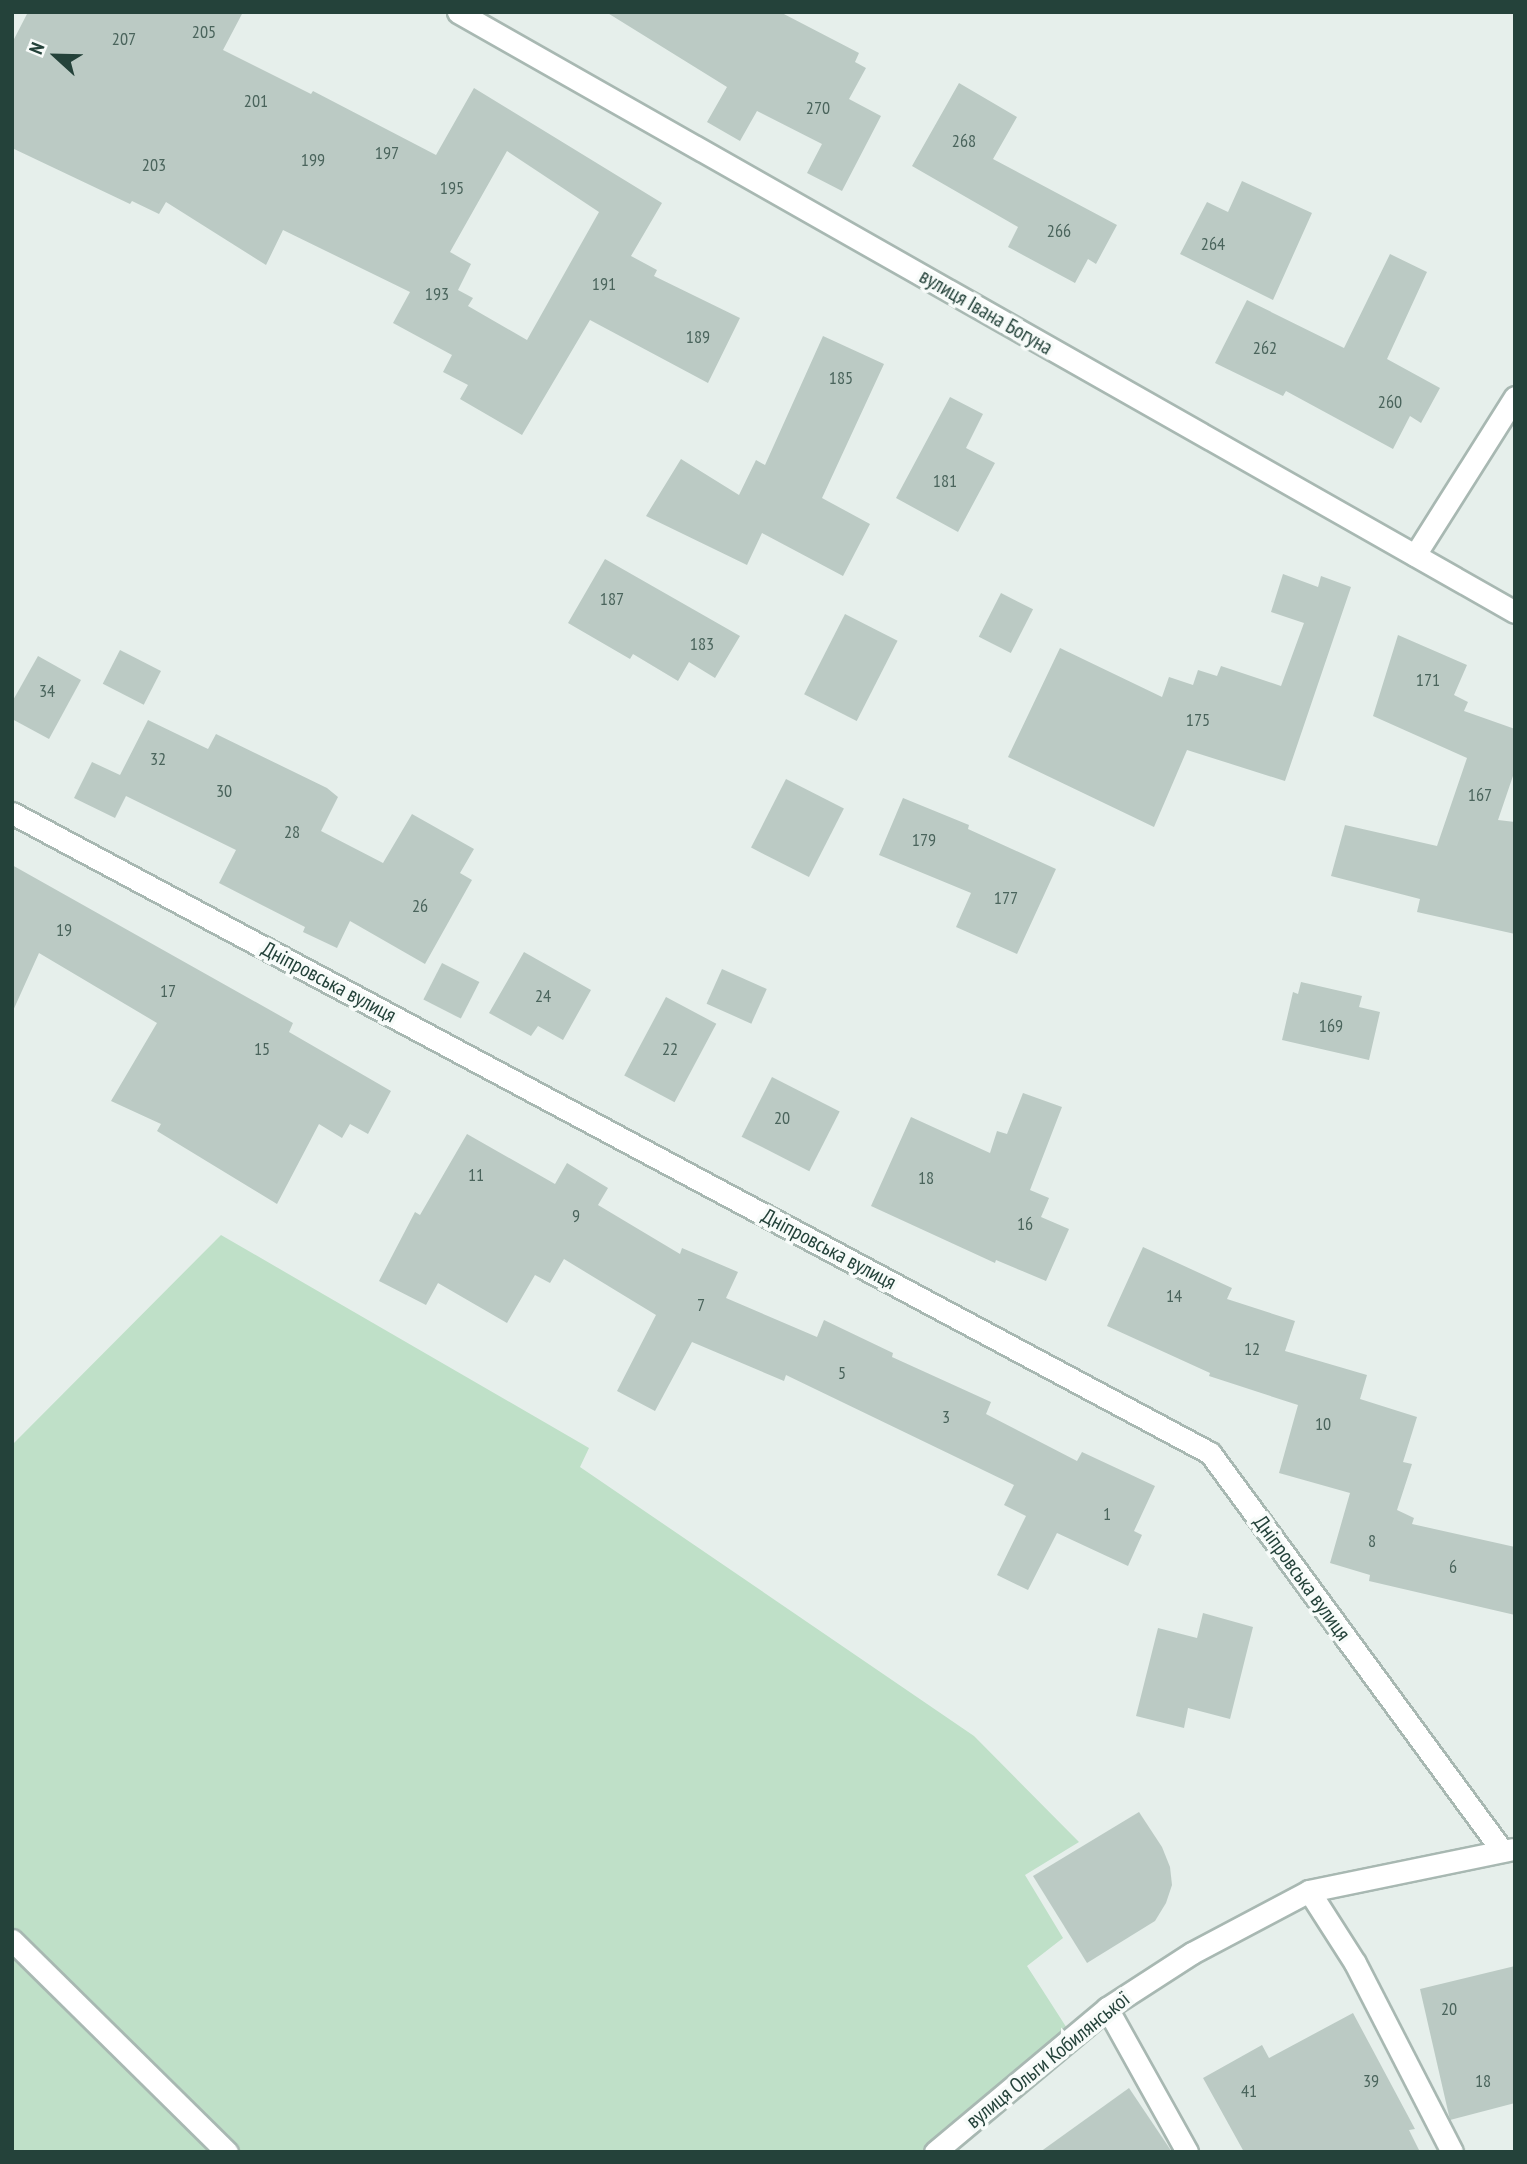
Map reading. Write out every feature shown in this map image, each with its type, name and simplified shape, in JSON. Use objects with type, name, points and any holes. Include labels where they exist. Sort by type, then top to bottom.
[{"type":"street","name":"вулиця Івана Богуна","points":[[458,12],[1515,612]]},
{"type":"street","points":[[1415,555],[1515,397]]},
{"type":"street","name":"Дніпровська вулиця","points":[[12,813],[1210,1452],[1508,1849]]},
{"type":"street","name":"вулиця Ольги Кобилянської","points":[[936,2152],[1107,2008],[1192,1953],[1309,1891],[1508,1849]]},
{"type":"street","points":[[1309,1891],[1355,1964],[1452,2152]]},
{"type":"street","points":[[12,1940],[227,2152]]},
{"type":"street","points":[[1107,2008],[1187,2152]]},
{"type":"green space","points":[[221,1235],[589,1448],[580,1467],[974,1736],[1079,1842],[1025,1875],[1063,1938],[1027,1966],[1072,2036],[935,2152],[12,2152],[12,1445]]},
{"type":"building","points":[[28,12],[243,12],[223,50],[311,94],[313,91],[436,155],[474,88],[662,203],[631,256],[657,270],[654,276],[740,318],[708,383],[590,320],[522,435],[460,399],[468,385],[443,372],[452,355],[393,323],[410,292],[283,230],[266,265],[166,202],[159,214],[132,201],[130,204],[12,148],[12,43]],"holes":[[[507,151],[599,212],[527,340],[468,306],[473,298],[458,290],[471,264],[450,252]]]},
{"type":"building","points":[[606,12],[780,12],[859,53],[855,62],[866,68],[849,99],[881,116],[842,191],[807,173],[822,144],[757,111],[740,141],[707,122],[727,87]]},
{"type":"building","points":[[959,83],[1017,117],[993,159],[1117,225],[1096,264],[1088,259],[1075,283],[1008,247],[1018,227],[912,166]]},
{"type":"building","points":[[1242,181],[1312,213],[1273,300],[1180,254],[1207,202],[1228,212]]},
{"type":"building","points":[[1390,254],[1427,272],[1387,359],[1440,388],[1421,423],[1410,416],[1393,449],[1286,391],[1283,396],[1215,363],[1247,300],[1344,348]]},
{"type":"building","points":[[823,336],[884,364],[822,498],[870,524],[843,576],[762,533],[747,565],[646,516],[681,459],[739,495],[756,460],[765,465]]},
{"type":"building","points":[[950,397],[983,414],[966,448],[995,463],[958,532],[896,498]]},
{"type":"building","points":[[605,559],[740,636],[715,678],[689,662],[678,681],[633,654],[630,659],[568,623]]},
{"type":"building","points":[[1283,574],[1318,587],[1321,576],[1351,587],[1285,781],[1187,750],[1154,827],[1008,757],[1060,648],[1162,697],[1169,677],[1193,685],[1198,670],[1217,676],[1221,666],[1281,686],[1304,623],[1271,612]]},
{"type":"building","points":[[1001,593],[1033,609],[1011,653],[979,637]]},
{"type":"building","points":[[845,614],[898,641],[857,721],[804,694]]},
{"type":"building","points":[[1398,635],[1467,665],[1454,695],[1468,702],[1464,711],[1515,729],[1515,770],[1498,820],[1515,822],[1515,934],[1417,912],[1420,899],[1331,876],[1345,825],[1437,846],[1467,758],[1373,716]]},
{"type":"building","points":[[120,650],[161,671],[144,705],[103,684]]},
{"type":"building","points":[[38,656],[81,680],[49,739],[12,719],[12,702]]},
{"type":"building","points":[[148,720],[208,749],[216,734],[327,788],[338,797],[321,831],[383,863],[412,814],[474,849],[460,873],[472,880],[425,964],[350,921],[337,948],[303,932],[305,927],[219,883],[236,850],[126,796],[115,818],[74,798],[92,762],[120,775]]},
{"type":"building","points":[[786,779],[844,809],[809,877],[751,848]]},
{"type":"building","points":[[903,798],[969,825],[968,829],[1056,869],[1017,954],[956,927],[971,893],[879,855]]},
{"type":"building","points":[[12,865],[293,1023],[289,1032],[391,1091],[368,1134],[350,1124],[342,1138],[319,1124],[277,1204],[157,1131],[161,1124],[111,1101],[157,1023],[39,953],[12,1013]]},
{"type":"building","points":[[524,952],[591,990],[563,1040],[538,1026],[531,1036],[489,1013]]},
{"type":"building","points":[[442,963],[479,982],[461,1019],[423,1000]]},
{"type":"building","points":[[722,969],[767,989],[751,1024],[707,1004]]},
{"type":"building","points":[[1301,982],[1362,996],[1359,1007],[1380,1012],[1369,1060],[1282,1040],[1293,992],[1298,994]]},
{"type":"building","points":[[666,997],[716,1024],[675,1102],[624,1076]]},
{"type":"building","points":[[772,1077],[840,1112],[809,1171],[742,1137]]},
{"type":"building","points":[[1023,1093],[1062,1107],[1030,1190],[1049,1198],[1041,1217],[1069,1229],[1046,1281],[996,1260],[995,1263],[871,1206],[911,1117],[990,1153],[997,1131],[1007,1134]]},
{"type":"building","points":[[467,1134],[555,1184],[567,1163],[608,1188],[598,1205],[680,1254],[682,1248],[738,1272],[726,1298],[817,1337],[824,1320],[893,1353],[892,1357],[991,1402],[986,1414],[1077,1461],[1082,1452],[1155,1486],[1134,1531],[1142,1535],[1128,1566],[1057,1533],[1028,1590],[997,1575],[1026,1516],[1004,1505],[1014,1485],[786,1375],[784,1381],[692,1342],[655,1411],[617,1391],[656,1315],[564,1259],[550,1283],[535,1275],[507,1323],[438,1283],[426,1305],[379,1281],[415,1212],[420,1215]]},
{"type":"building","points":[[1143,1247],[1232,1288],[1227,1299],[1295,1321],[1285,1351],[1367,1375],[1360,1399],[1417,1417],[1403,1462],[1412,1464],[1397,1510],[1414,1518],[1412,1524],[1515,1547],[1515,1615],[1369,1581],[1370,1575],[1330,1563],[1350,1493],[1279,1473],[1298,1405],[1209,1376],[1210,1373],[1107,1326]]},
{"type":"building","points":[[1203,1613],[1253,1627],[1230,1719],[1188,1708],[1184,1728],[1136,1716],[1158,1628],[1197,1638]]},
{"type":"building","points":[[1139,1812],[1162,1847],[1170,1867],[1172,1885],[1166,1903],[1155,1921],[1087,1963],[1033,1876]]},
{"type":"building","points":[[1515,1966],[1515,2103],[1450,2120],[1420,1989]]},
{"type":"building","points":[[1353,2013],[1415,2129],[1409,2130],[1420,2152],[1244,2152],[1203,2078],[1262,2045],[1269,2058]]},
{"type":"building","points":[[1129,2088],[1172,2152],[1040,2152]]}]
